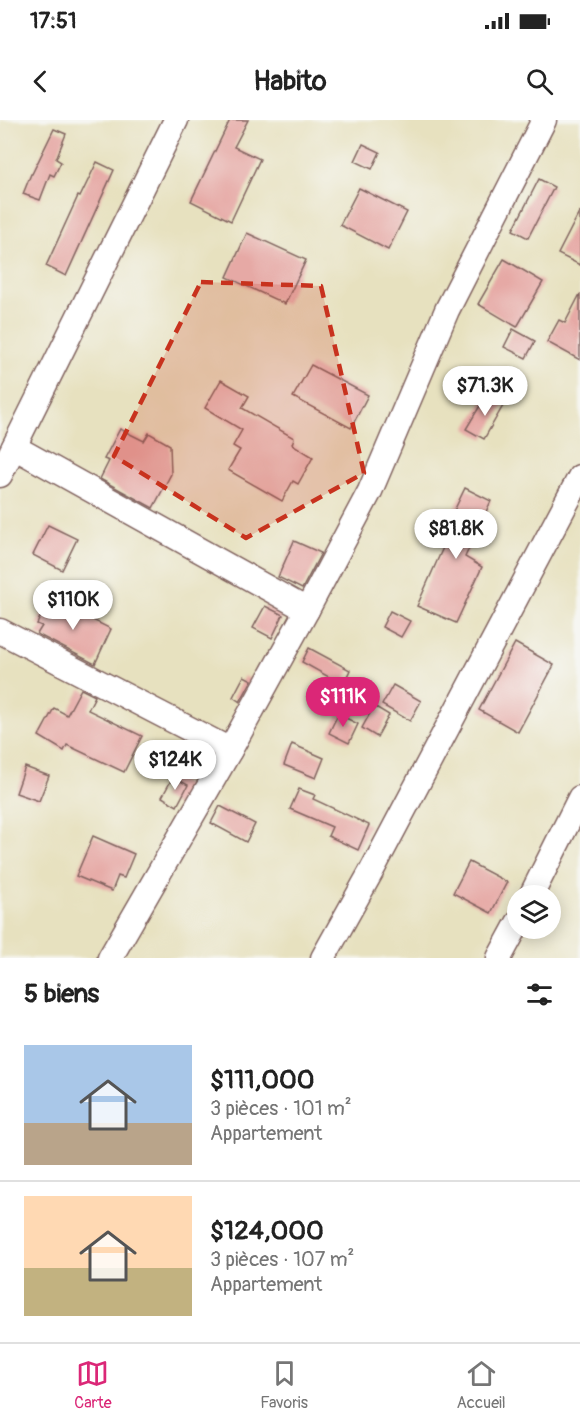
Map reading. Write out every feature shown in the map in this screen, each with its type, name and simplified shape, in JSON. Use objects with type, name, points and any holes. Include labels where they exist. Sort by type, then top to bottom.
[{"type":"street","points":[[0,475],[176,120]]},
{"type":"street","points":[[110,958],[230,750],[370,491],[447,310],[544,120]]},
{"type":"street","points":[[14,447],[307,610]]},
{"type":"street","points":[[323,958],[580,477]]},
{"type":"street","points":[[0,631],[230,750]]},
{"type":"street","points":[[536,885],[580,798]]},
{"type":"street","points":[[499,958],[509,939]]},
{"type":"highlighted area","points":[[201,282],[321,286],[364,473],[246,538],[114,456]]},
{"type":"building","points":[[230,120],[248,120],[234,147],[260,159],[231,221],[191,201]]},
{"type":"building","points":[[54,129],[66,134],[56,159],[61,162],[54,176],[50,174],[40,200],[23,194]]},
{"type":"building","points":[[363,144],[380,152],[372,169],[355,161]]},
{"type":"building","points":[[97,162],[114,170],[66,276],[46,266],[78,196],[80,197]]},
{"type":"building","points":[[539,179],[554,187],[528,238],[513,230]]},
{"type":"building","points":[[359,188],[407,212],[388,250],[340,225]]},
{"type":"building","points":[[580,211],[580,265],[558,254]]},
{"type":"building","points":[[247,233],[306,260],[285,304],[227,277]]},
{"type":"building","points":[[504,259],[543,282],[517,327],[478,304]]},
{"type":"building","points":[[580,294],[580,360],[547,342],[559,320],[565,323]]},
{"type":"building","points":[[513,329],[535,341],[526,358],[504,347]]},
{"type":"building","points":[[311,365],[368,395],[351,428],[293,397]]},
{"type":"building","points":[[221,380],[249,396],[242,408],[294,438],[292,444],[313,457],[298,484],[293,481],[282,501],[228,470],[240,450],[233,446],[242,430],[205,408]]},
{"type":"building","points":[[487,394],[504,404],[484,439],[466,429]]},
{"type":"building","points":[[120,429],[144,441],[149,433],[170,445],[171,474],[153,508],[100,479],[109,461],[104,459]]},
{"type":"building","points":[[465,488],[491,501],[465,557],[482,567],[456,623],[417,606],[445,543],[440,540]]},
{"type":"building","points":[[48,525],[77,539],[62,570],[33,555]]},
{"type":"building","points":[[294,541],[321,553],[302,589],[278,577]]},
{"type":"building","points":[[49,598],[111,629],[95,664],[37,634],[42,626],[37,624]]},
{"type":"building","points":[[265,606],[283,615],[272,638],[253,628]]},
{"type":"building","points":[[390,611],[410,621],[401,637],[382,627]]},
{"type":"building","points":[[515,643],[554,665],[518,732],[479,710]]},
{"type":"building","points":[[309,648],[350,670],[343,685],[302,662]]},
{"type":"building","points":[[244,676],[252,680],[240,702],[233,697]]},
{"type":"building","points":[[393,685],[421,701],[410,721],[382,705]]},
{"type":"building","points":[[81,689],[95,696],[88,710],[142,736],[124,772],[67,745],[64,751],[39,736],[54,708],[67,715]]},
{"type":"building","points":[[374,706],[389,715],[377,737],[362,728]]},
{"type":"building","points":[[338,714],[358,724],[349,743],[329,733]]},
{"type":"building","points":[[292,744],[324,758],[316,778],[284,765]]},
{"type":"building","points":[[25,767],[49,776],[39,801],[16,793]]},
{"type":"building","points":[[173,777],[188,785],[177,806],[162,797]]},
{"type":"building","points":[[299,789],[315,795],[313,799],[369,825],[358,850],[328,836],[332,827],[290,809]]},
{"type":"building","points":[[220,806],[255,824],[246,842],[211,823]]},
{"type":"building","points":[[93,836],[134,854],[124,878],[118,876],[112,891],[76,876]]},
{"type":"building","points":[[469,862],[507,882],[491,913],[453,893]]}]
